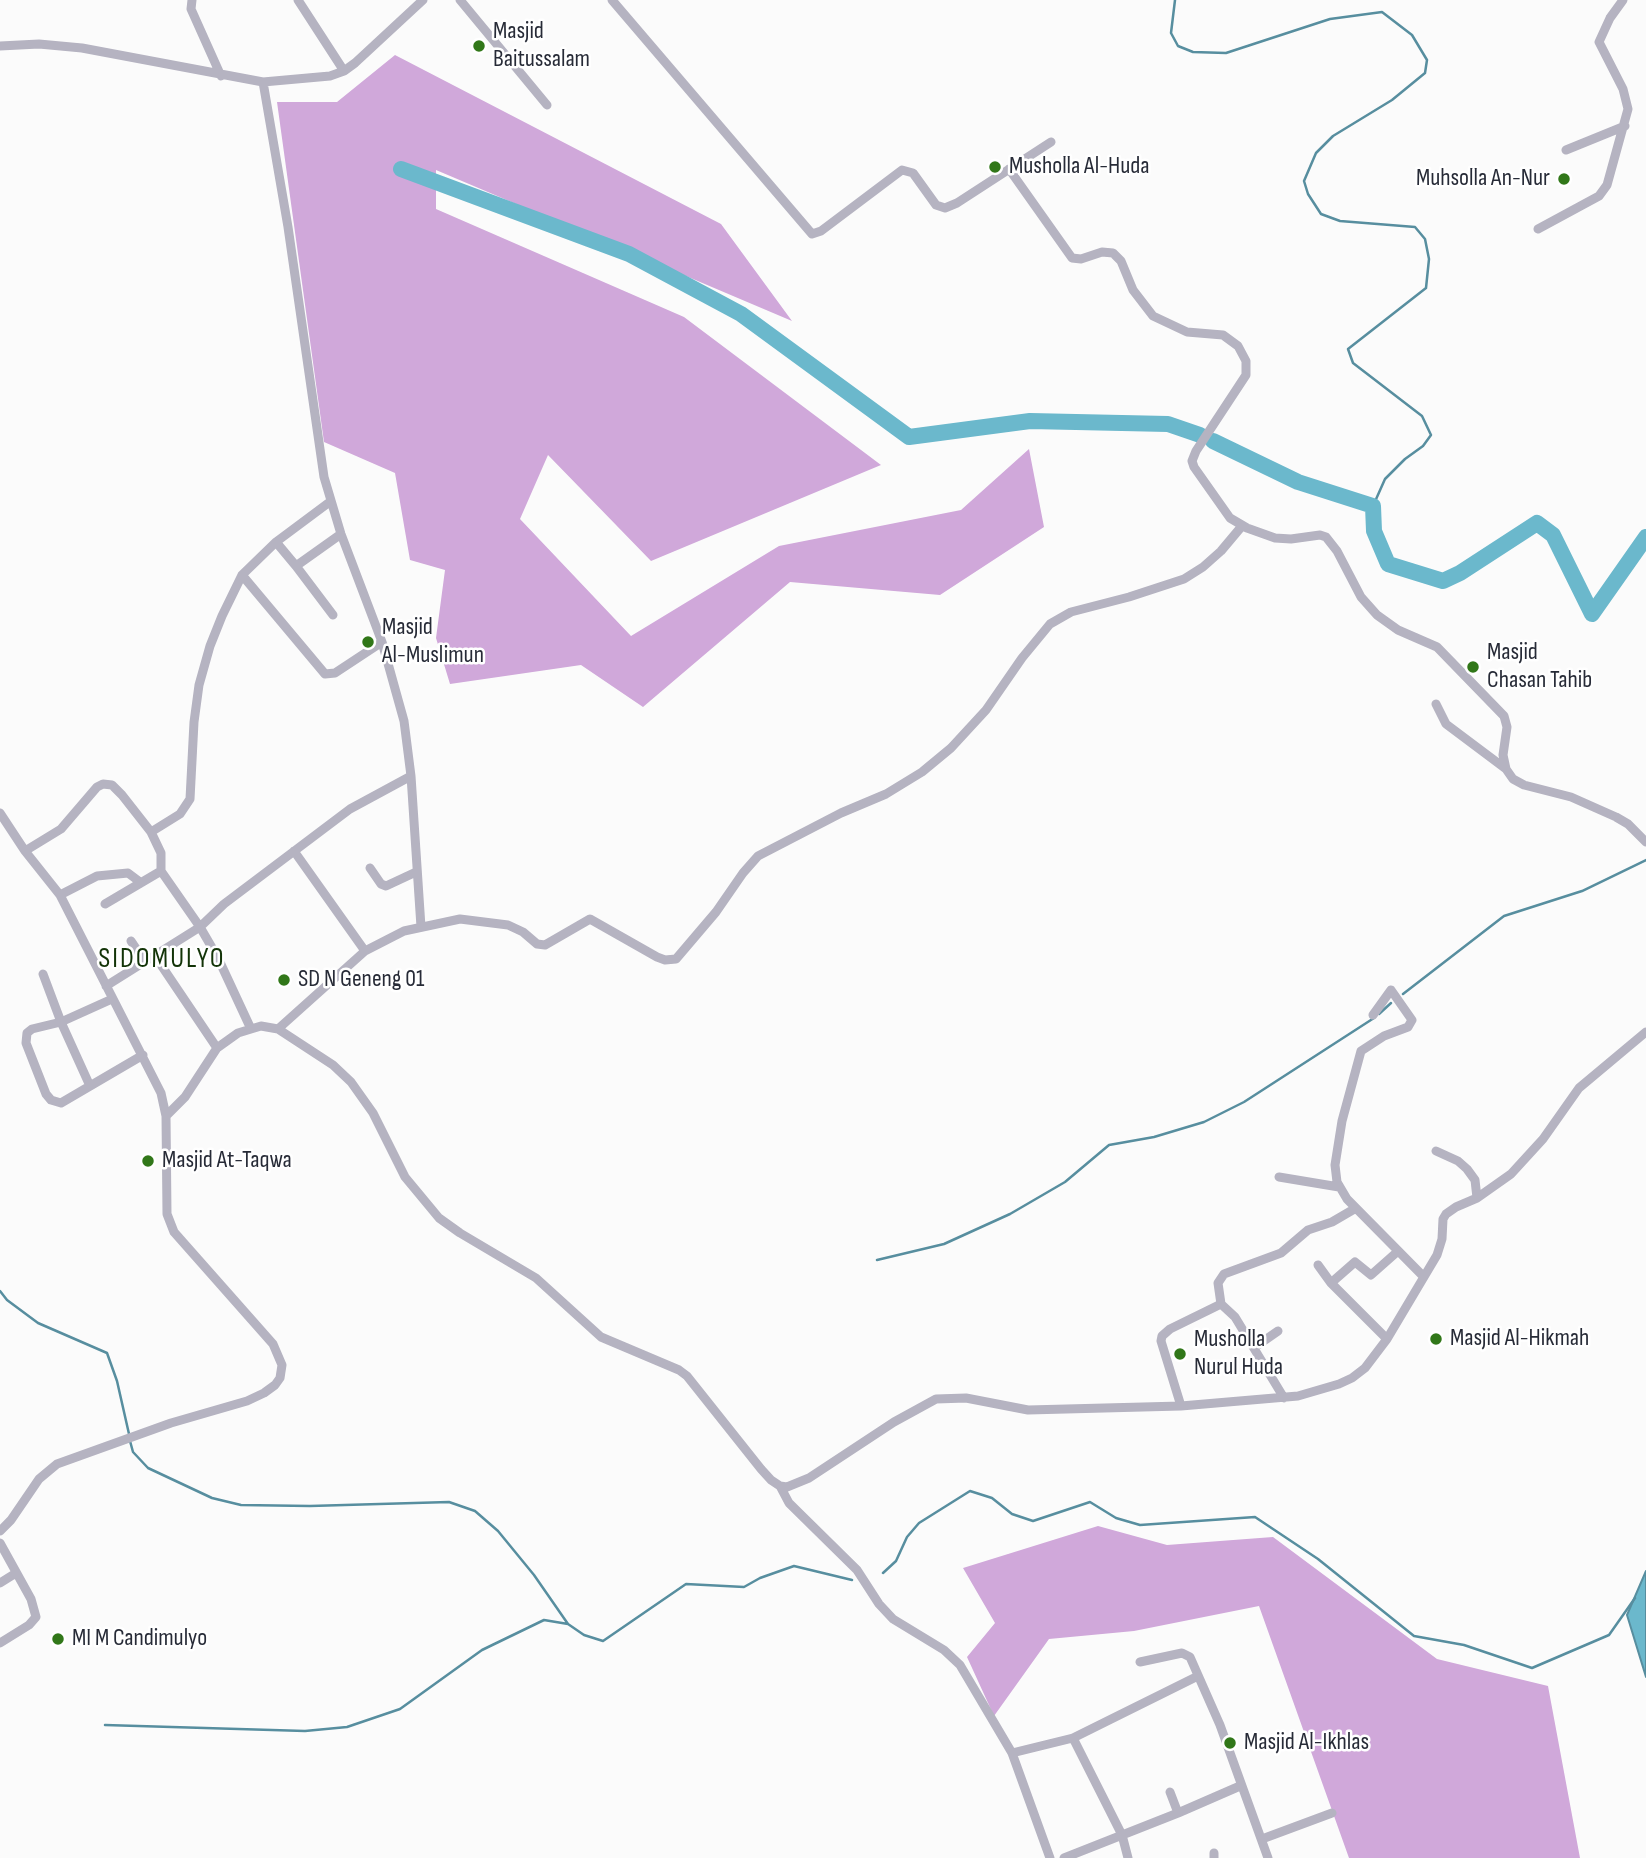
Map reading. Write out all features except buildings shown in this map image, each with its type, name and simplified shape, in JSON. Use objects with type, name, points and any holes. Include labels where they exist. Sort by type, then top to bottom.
[{"type":"street","points":[[192,0],[191,9],[221,76]]},
{"type":"street","points":[[298,0],[344,71]]},
{"type":"street","points":[[0,46],[38,44],[82,48],[263,82],[330,76],[355,64],[423,0]]},
{"type":"street","points":[[460,0],[547,105]]},
{"type":"street","points":[[612,0],[812,234],[821,231],[902,170],[913,173],[941,208],[957,204],[1051,142]]},
{"type":"street","points":[[1538,229],[1603,192],[1628,109],[1625,95],[1599,42],[1610,18],[1623,0]]},
{"type":"street","points":[[263,82],[288,227],[324,477],[341,534],[382,642],[404,721],[411,776],[421,927]]},
{"type":"street","points":[[1566,150],[1625,126]]},
{"type":"street","points":[[1009,169],[1072,258],[1082,259],[1102,252],[1113,253],[1121,261],[1133,290],[1153,316],[1187,332],[1223,335],[1238,346],[1246,361],[1246,375],[1192,461],[1225,512],[1242,526],[1275,538],[1320,535],[1326,537],[1337,551],[1361,597],[1377,615],[1398,630],[1437,647],[1504,716],[1507,727],[1502,750],[1506,769]]},
{"type":"street","points":[[151,832],[180,814],[190,799],[194,722],[203,668],[222,616],[242,575],[276,542],[331,501]]},
{"type":"street","points":[[278,1029],[365,951],[404,931],[460,919],[498,922],[523,932],[537,944],[545,945],[590,919],[657,957],[665,960],[676,959],[758,856],[841,813],[886,794],[922,772],[951,748],[986,710],[1022,658],[1050,624],[1071,612],[1184,579],[1221,551],[1242,526]]},
{"type":"street","points":[[296,566],[341,534]]},
{"type":"street","points":[[276,542],[333,615]]},
{"type":"street","points":[[242,575],[325,674],[335,673],[382,642]]},
{"type":"street","points":[[1436,704],[1446,723],[1506,769],[1518,783],[1571,797],[1628,824],[1646,842]]},
{"type":"street","points":[[106,986],[200,927],[224,904],[350,809],[411,776]]},
{"type":"street","points":[[25,851],[61,829],[97,787],[103,784],[112,785],[151,832],[161,853],[161,871],[200,927],[224,970],[251,1029]]},
{"type":"street","points":[[0,813],[25,851],[60,895],[161,1093],[166,1116],[166,1199],[170,1225],[180,1240],[272,1344],[282,1365],[280,1378],[264,1393],[247,1401],[141,1433],[73,1457],[48,1471],[0,1531]]},
{"type":"street","points":[[294,851],[365,951]]},
{"type":"street","points":[[370,868],[381,884],[386,886],[416,872]]},
{"type":"street","points":[[105,904],[161,871]]},
{"type":"street","points":[[60,895],[97,876],[128,873],[140,882]]},
{"type":"street","points":[[131,941],[145,962]]},
{"type":"street","points":[[155,956],[217,1048]]},
{"type":"street","points":[[43,974],[90,1086]]},
{"type":"street","points":[[1373,1015],[1391,990],[1412,1020],[1408,1027],[1384,1036],[1361,1051],[1348,1091],[1337,1152],[1335,1165],[1339,1186],[1397,1252],[1424,1277]]},
{"type":"street","points":[[112,999],[61,1022],[32,1029],[26,1036],[26,1043],[46,1094],[59,1104],[143,1055]]},
{"type":"street","points":[[166,1116],[185,1097],[217,1048],[238,1033],[251,1029],[261,1026],[278,1029],[333,1065],[351,1082],[373,1113],[405,1177],[439,1218],[536,1278],[601,1337],[679,1370],[687,1376],[761,1469],[780,1486],[789,1503],[857,1570],[879,1604],[893,1619],[944,1650],[960,1665],[1012,1753],[1050,1858]]},
{"type":"street","points":[[780,1486],[791,1486],[809,1478],[894,1422],[941,1398],[966,1398],[1028,1410],[1181,1406],[1284,1398],[1318,1391],[1352,1378],[1365,1368],[1387,1339],[1424,1277],[1440,1247],[1444,1216],[1499,1184],[1521,1164],[1586,1081],[1646,1032]]},
{"type":"street","points":[[1436,1151],[1458,1161],[1466,1169],[1475,1180],[1477,1198]]},
{"type":"street","points":[[1279,1177],[1339,1186]]},
{"type":"street","points":[[1284,1398],[1235,1317],[1221,1304],[1218,1283],[1224,1274],[1280,1253],[1310,1229],[1332,1222],[1356,1208]]},
{"type":"street","points":[[1331,1283],[1355,1262],[1371,1274],[1397,1252]]},
{"type":"street","points":[[1318,1265],[1331,1283],[1387,1339]]},
{"type":"street","points":[[1181,1406],[1161,1341],[1162,1336],[1170,1329],[1221,1304]]},
{"type":"street","points":[[1255,1347],[1278,1331]]},
{"type":"street","points":[[0,1543],[31,1599],[36,1617],[29,1625],[0,1643]]},
{"type":"street","points":[[0,1583],[16,1573]]},
{"type":"street","points":[[1140,1662],[1185,1654],[1190,1657],[1220,1725],[1268,1858]]},
{"type":"street","points":[[1012,1753],[1073,1738],[1198,1676]]},
{"type":"street","points":[[1073,1738],[1122,1835],[1128,1858]]},
{"type":"street","points":[[1064,1858],[1240,1786]]},
{"type":"street","points":[[1170,1792],[1178,1813]]},
{"type":"street","points":[[1262,1839],[1332,1812]]},
{"type":"shaded area","points":[[395,55],[721,224],[792,321],[436,170],[436,209],[684,317],[881,465],[651,561],[548,455],[520,519],[631,636],[779,546],[961,510],[1029,449],[1044,527],[940,595],[790,582],[643,707],[581,665],[450,684],[436,638],[445,570],[410,560],[395,473],[324,442],[277,102],[337,102]]},
{"type":"shaded area","points":[[1098,1526],[1167,1545],[1273,1537],[1437,1659],[1548,1686],[1580,1858],[1349,1858],[1259,1606],[1134,1631],[1049,1639],[994,1716],[967,1657],[995,1623],[963,1568]]},
{"type":"water","points":[[1646,1571],[1646,1677],[1627,1615]]},
{"type":"waterway","points":[[1175,0],[1171,33],[1178,46],[1193,52],[1226,53],[1330,19],[1382,12],[1412,35],[1427,60],[1425,73],[1392,100],[1333,136],[1316,153],[1304,181],[1308,194],[1321,214],[1340,221],[1415,227],[1425,239],[1429,259],[1426,288],[1348,349],[1353,363],[1422,416],[1431,435],[1423,446],[1385,479],[1373,506]]},
{"type":"waterway","points":[[401,169],[629,254],[741,314],[909,437],[1030,421],[1168,424],[1200,435]]},
{"type":"waterway","points":[[1213,441],[1298,482],[1373,506],[1374,531],[1388,564],[1443,581],[1460,573],[1537,523],[1553,535],[1592,614],[1646,537]]},
{"type":"waterway","points":[[1403,994],[1504,916],[1582,891],[1646,860]]},
{"type":"waterway","points":[[1379,1014],[1391,1003]]},
{"type":"waterway","points":[[877,1260],[944,1244],[1010,1214],[1065,1182],[1109,1145],[1154,1137],[1204,1122],[1244,1102],[1374,1018]]},
{"type":"waterway","points":[[0,1291],[7,1300],[38,1323],[107,1353],[117,1381],[129,1434]]},
{"type":"waterway","points":[[130,1441],[133,1452],[148,1468],[212,1498],[241,1505],[449,1502],[475,1511],[498,1531],[534,1575],[568,1624],[584,1635],[603,1641],[686,1584],[744,1587],[760,1578],[794,1566],[852,1580]]},
{"type":"waterway","points":[[883,1573],[896,1561],[907,1537],[919,1523],[970,1491],[992,1498],[1012,1514],[1033,1521],[1090,1502],[1116,1518],[1140,1525],[1255,1517],[1318,1559],[1414,1636],[1464,1645],[1532,1668],[1609,1635],[1635,1598]]},
{"type":"waterway","points":[[105,1725],[305,1731],[347,1727],[400,1709],[482,1650],[544,1620],[568,1624]]},
{"type":"place","name":"Masjid Baitussalam","points":[[479,46]]},
{"type":"place","name":"Musholla Al-Huda","points":[[995,167]]},
{"type":"place","name":"Muhsolla An-Nur","points":[[1564,179]]},
{"type":"place","name":"Masjid Al-Muslimun","points":[[368,642]]},
{"type":"place","name":"Masjid Chasan Tahib","points":[[1473,667]]},
{"type":"place","name":"SD N Geneng 01","points":[[284,980]]},
{"type":"place","name":"Masjid At-Taqwa","points":[[148,1161]]},
{"type":"place","name":"Masjid Al-Hikmah","points":[[1436,1339]]},
{"type":"place","name":"Musholla Nurul Huda","points":[[1180,1354]]},
{"type":"place","name":"MI M Candimulyo","points":[[58,1639]]},
{"type":"place","name":"Masjid Al-Ikhlas","points":[[1230,1743]]},
{"type":"district","name":"SIDOMULYO","points":[[162,960]]}]
